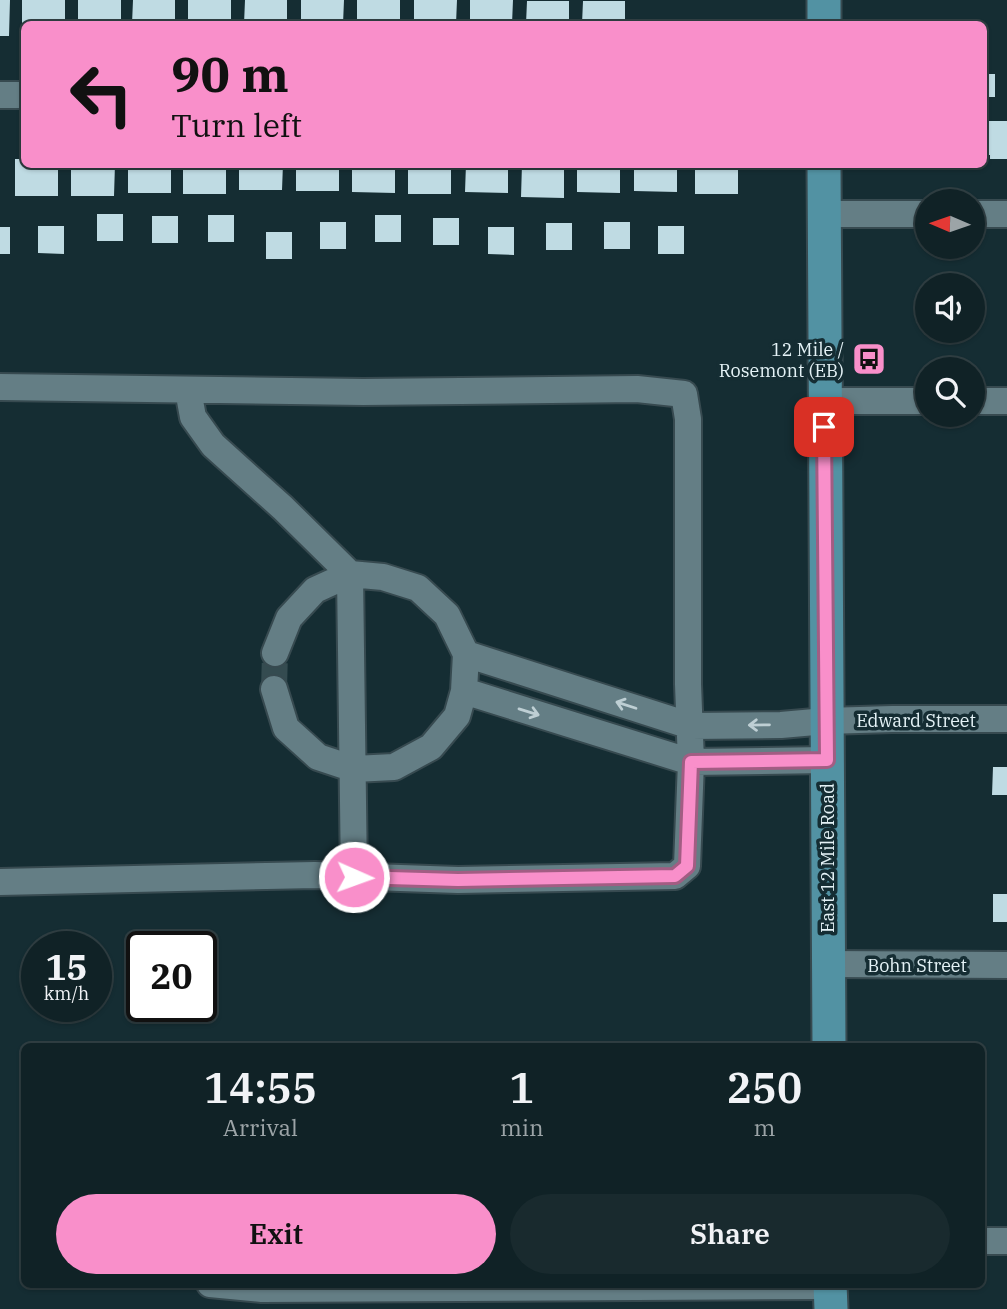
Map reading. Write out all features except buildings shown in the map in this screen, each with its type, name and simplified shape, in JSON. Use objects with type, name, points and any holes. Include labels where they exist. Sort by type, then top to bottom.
[{"type":"main road","points":[[824,0],[824,21]]},
{"type":"main road","name":"East 12 Mile Road","points":[[824,168],[829,1043]]},
{"type":"street","points":[[0,95],[21,95]]},
{"type":"street","points":[[824,214],[915,214]]},
{"type":"street","points":[[985,214],[1007,214]]},
{"type":"street","points":[[0,387],[363,392],[637,389],[684,394],[688,419],[688,684],[691,726],[687,866],[675,876],[458,880],[315,875],[0,882]]},
{"type":"street","points":[[188,390],[193,417],[213,445],[283,508],[350,574],[354,877]]},
{"type":"street","points":[[824,401],[915,401]]},
{"type":"street","points":[[985,401],[1007,401]]},
{"type":"street","points":[[274,689],[286,728],[317,757],[354,769],[394,767],[431,747],[457,716],[464,691],[466,654],[447,615],[418,588],[383,577],[350,574],[315,590],[289,618],[275,653]]},
{"type":"street","name":"Edward Street","points":[[466,654],[691,726],[1007,719]]},
{"type":"street","points":[[464,691],[691,762],[827,760]]},
{"type":"street","name":"Bohn Street","points":[[827,964],[1007,965]]},
{"type":"street","points":[[985,1241],[1007,1241]]},
{"type":"street","points":[[551,1288],[830,1293]]},
{"type":"tunnel","points":[[274,689],[275,653]]},
{"type":"place","name":"12 Mile / Rosemont (EB)","points":[[869,359]]},
{"type":"route","points":[[354,877],[458,880],[675,876],[687,866],[691,762],[827,760],[824,427]]}]
